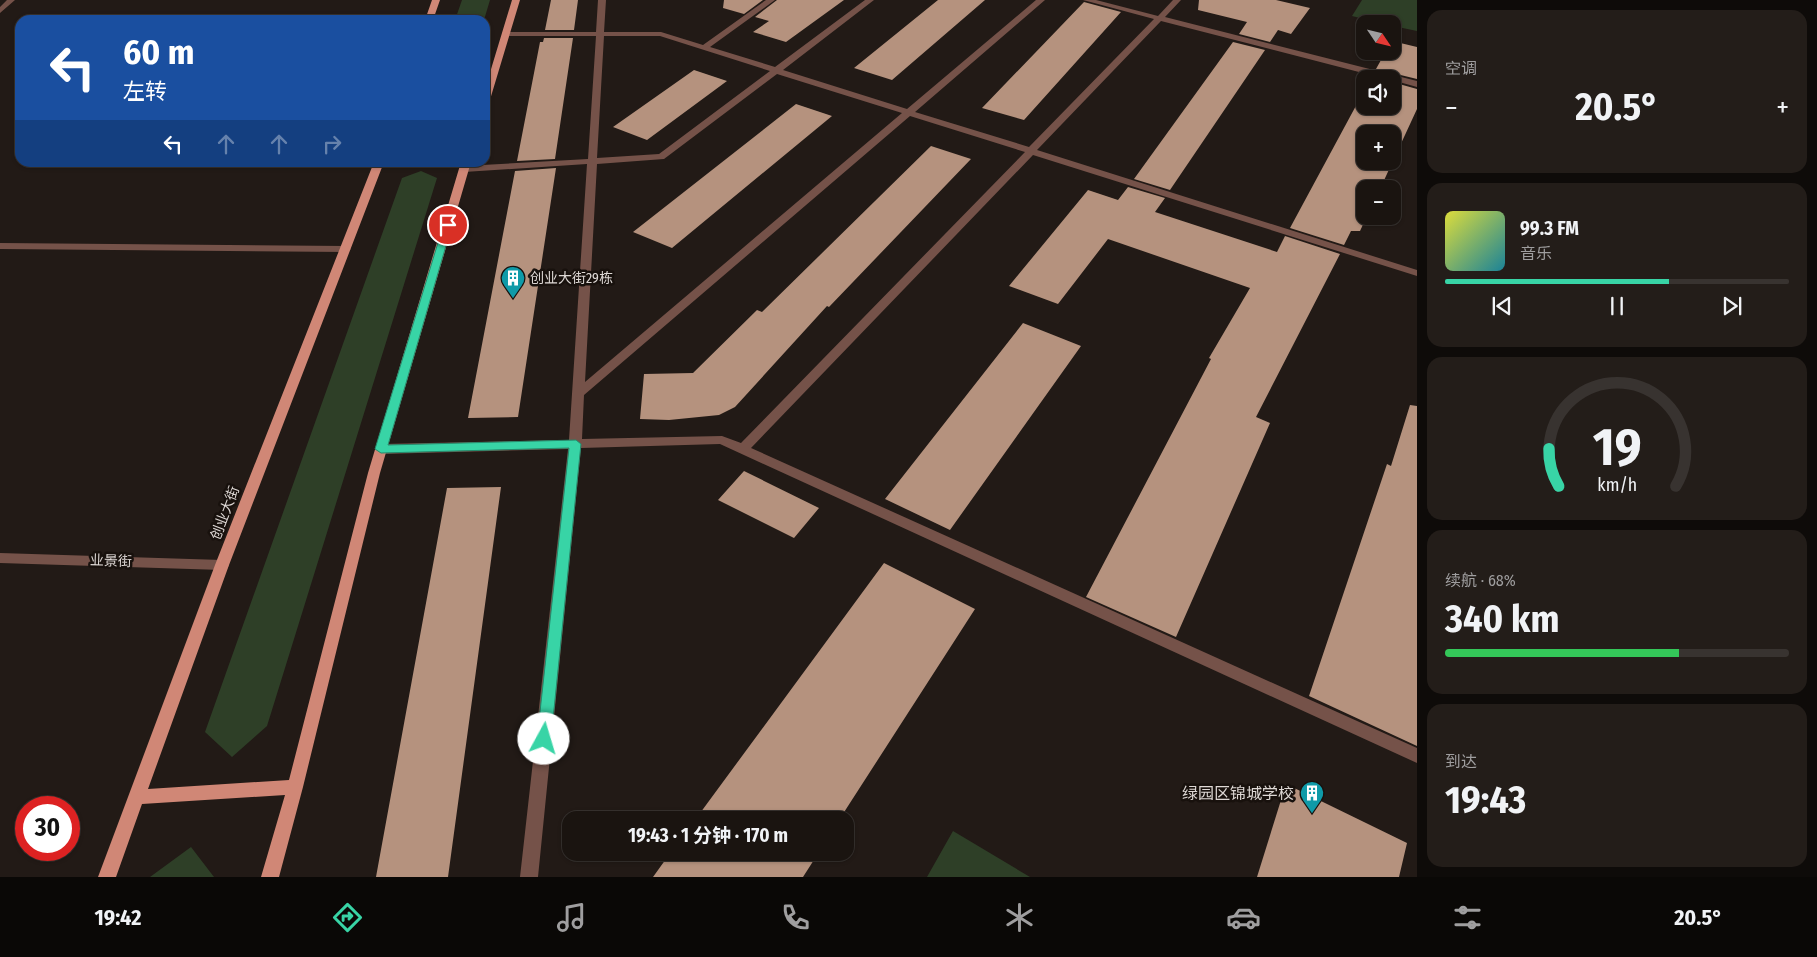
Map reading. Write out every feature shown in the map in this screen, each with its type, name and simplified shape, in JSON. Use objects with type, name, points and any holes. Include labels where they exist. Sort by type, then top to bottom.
[{"type":"main road","points":[[431,15],[436,0]]},
{"type":"main road","points":[[490,87],[516,0]]},
{"type":"main road","name":"创业大街","points":[[107,877],[222,565],[377,167]]},
{"type":"main road","points":[[270,877],[295,788],[381,449],[465,167]]},
{"type":"main road","points":[[137,797],[295,788]]},
{"type":"street","points":[[0,11],[11,0]]},
{"type":"street","points":[[529,877],[576,444],[602,0]]},
{"type":"street","points":[[703,48],[771,0]]},
{"type":"street","points":[[490,165],[661,157],[870,0]]},
{"type":"street","points":[[578,394],[1041,0]]},
{"type":"street","points":[[1087,0],[1417,84]]},
{"type":"street","points":[[743,449],[1177,0]]},
{"type":"street","points":[[507,34],[661,34],[1417,273]]},
{"type":"street","points":[[0,246],[346,249]]},
{"type":"street","points":[[381,449],[722,440],[1417,756]]},
{"type":"street","name":"业景街","points":[[0,558],[222,565]]},
{"type":"green space","points":[[462,0],[490,0],[486,15],[457,15]]},
{"type":"green space","points":[[1362,0],[1417,0],[1417,31],[1401,28],[1401,15],[1352,16]]},
{"type":"green space","points":[[421,171],[437,178],[267,726],[232,757],[205,732],[402,178]]},
{"type":"green space","points":[[953,831],[1030,877],[927,877]]},
{"type":"green space","points":[[191,847],[214,877],[150,877]]},
{"type":"building","points":[[551,0],[578,0],[574,30],[545,30]]},
{"type":"building","points":[[724,0],[763,0],[744,14],[723,8]]},
{"type":"building","points":[[777,0],[844,0],[786,42],[753,32],[769,21],[755,17]]},
{"type":"building","points":[[938,0],[985,0],[892,80],[854,68]]},
{"type":"building","points":[[1199,0],[1276,0],[1310,8],[1291,34],[1278,30],[1270,42],[1239,34],[1247,22],[1198,10]]},
{"type":"building","points":[[1084,2],[1121,12],[1024,120],[982,108]]},
{"type":"building","points":[[544,38],[573,38],[555,159],[517,161],[540,42],[543,42]]},
{"type":"building","points":[[1233,42],[1265,50],[1170,190],[1134,179]]},
{"type":"building","points":[[1401,43],[1417,47],[1417,79],[1401,75],[1401,70],[1376,69],[1381,60],[1401,60]]},
{"type":"building","points":[[694,70],[727,81],[647,140],[613,127]]},
{"type":"building","points":[[1401,85],[1417,89],[1417,109],[1401,144],[1401,125],[1356,125],[1356,170],[1389,170],[1384,180],[1356,180],[1356,225],[1363,225],[1360,231],[1351,231],[1344,245],[1290,228],[1356,106],[1356,115],[1401,115]]},
{"type":"building","points":[[796,104],[832,116],[672,248],[633,232]]},
{"type":"building","points":[[931,146],[971,159],[829,307],[827,306],[735,407],[719,415],[669,420],[640,419],[644,374],[693,373],[757,310],[762,312]]},
{"type":"building","name":"创业大街29栋","points":[[556,168],[518,417],[468,418],[515,171]]},
{"type":"building","points":[[1128,187],[1165,198],[1155,212],[1277,252],[1285,236],[1340,254],[1256,417],[1270,423],[1176,637],[1086,597],[1211,359],[1209,358],[1250,288],[1108,239],[1058,304],[1009,286],[1088,190],[1118,200]]},
{"type":"building","points":[[1023,323],[1081,346],[950,530],[885,499]]},
{"type":"building","points":[[1410,405],[1417,406],[1417,746],[1309,696],[1387,464],[1391,466]]},
{"type":"building","points":[[744,471],[819,508],[794,538],[718,500]]},
{"type":"building","points":[[501,487],[448,877],[376,877],[447,488]]},
{"type":"building","points":[[884,563],[975,609],[845,811],[702,811]]},
{"type":"building","name":"绿园区锦城学校","points":[[1286,784],[1407,843],[1399,877],[1257,877]]},
{"type":"building","points":[[665,861],[813,861],[803,877],[653,877]]},
{"type":"place","name":"创业大街29栋","points":[[513,299]]},
{"type":"place","name":"绿园区锦城学校","points":[[1312,814]]},
{"type":"route","points":[[448,225],[381,449],[576,444],[544,739]]}]
